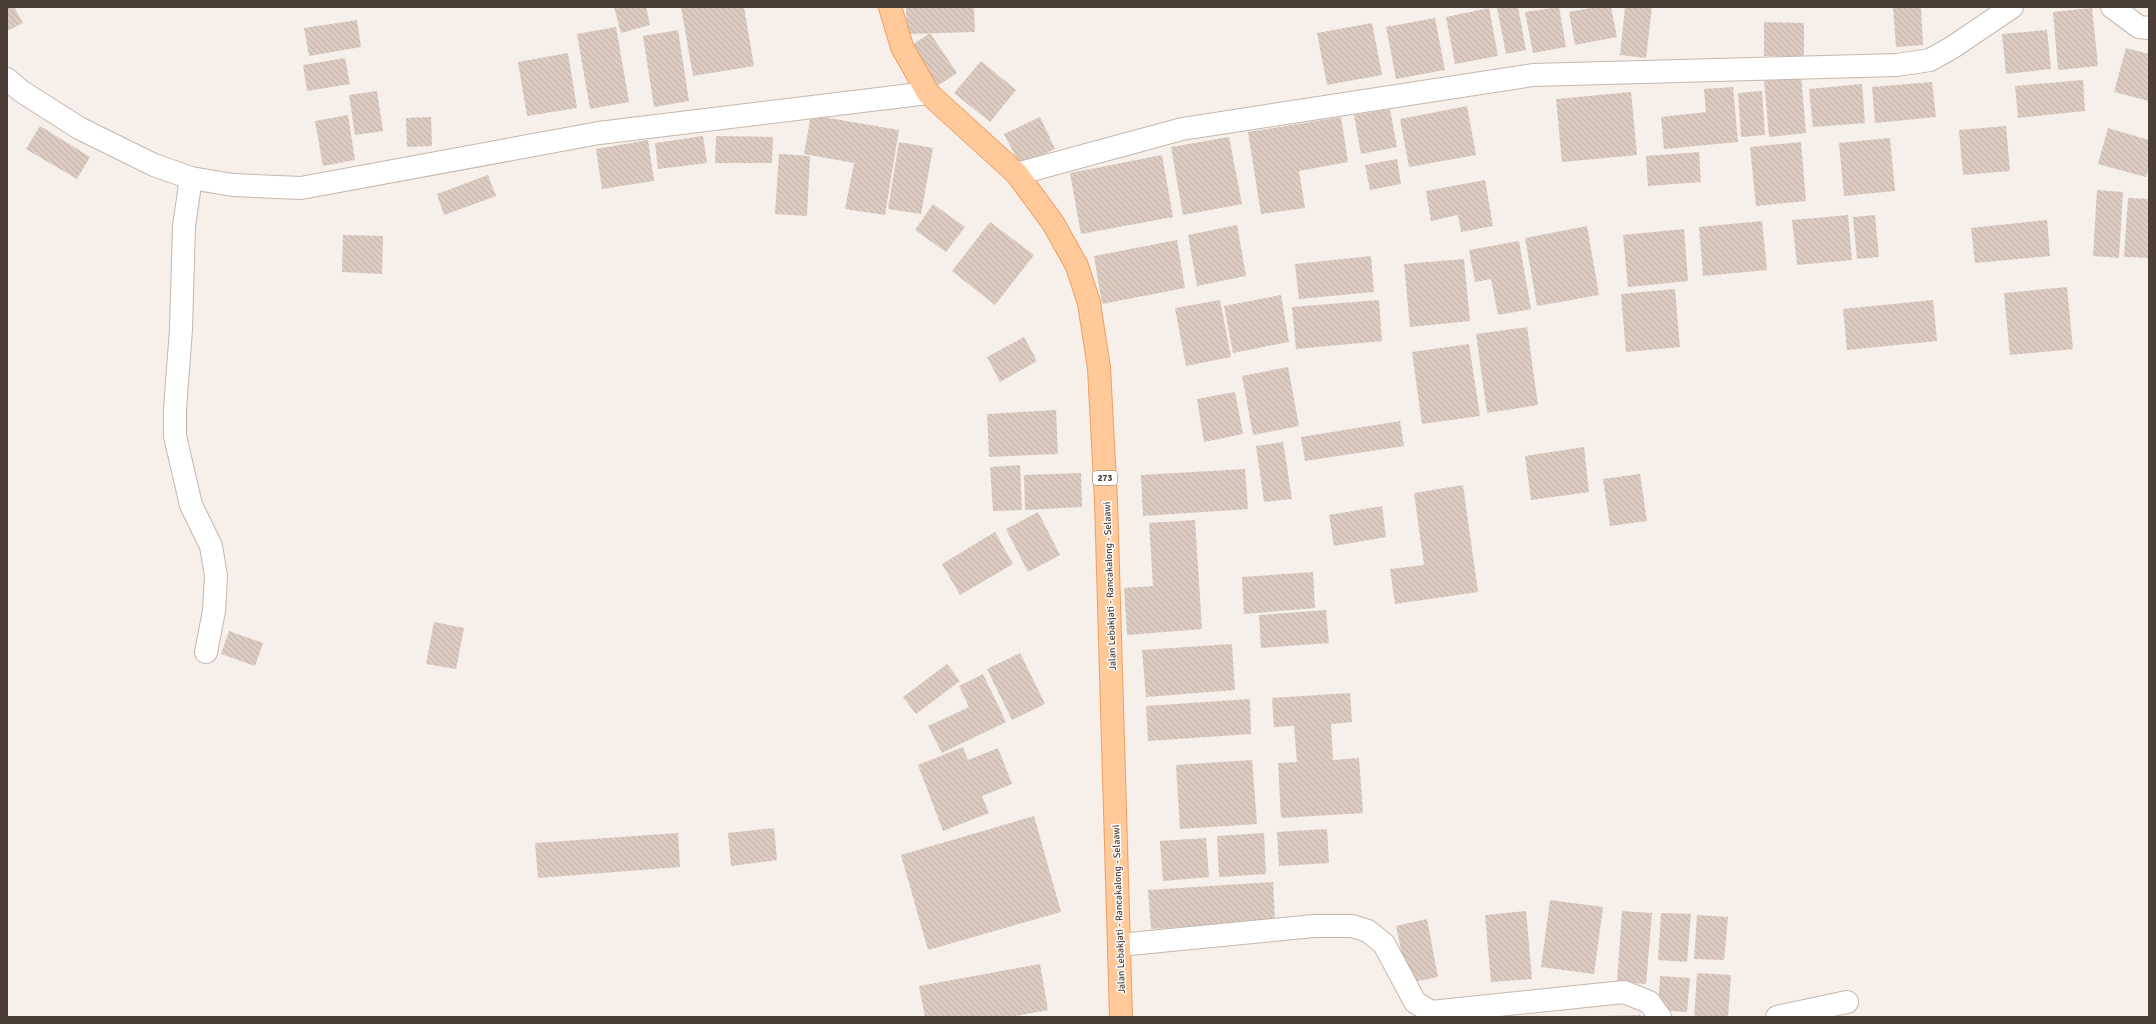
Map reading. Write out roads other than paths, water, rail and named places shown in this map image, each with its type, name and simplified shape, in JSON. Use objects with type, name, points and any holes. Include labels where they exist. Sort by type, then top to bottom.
[{"type":"main road","name":"Jalan Lebakjati - Rancakalong - Selaawi","points":[[890,7],[902,47],[928,93],[1017,174],[1053,223],[1077,266],[1089,303],[1099,368],[1106,502],[1121,1017]]},
{"type":"street","points":[[1017,174],[1182,129],[1533,75],[1897,64],[1930,60],[1953,47],[2012,7]]},
{"type":"street","points":[[2112,7],[2139,27],[2149,28]]},
{"type":"street","points":[[7,79],[22,91],[80,128],[154,165],[191,178],[233,185],[301,188],[599,133],[928,93]]},
{"type":"street","points":[[191,178],[184,226],[181,329],[175,409],[175,436],[190,505],[211,546],[216,576],[214,611],[206,652]]},
{"type":"street","points":[[1119,945],[1314,926],[1352,926],[1368,931],[1384,944],[1415,1002],[1431,1012],[1624,992],[1649,1002],[1660,1017]]},
{"type":"street","points":[[1777,1017],[1846,1002]]}]
